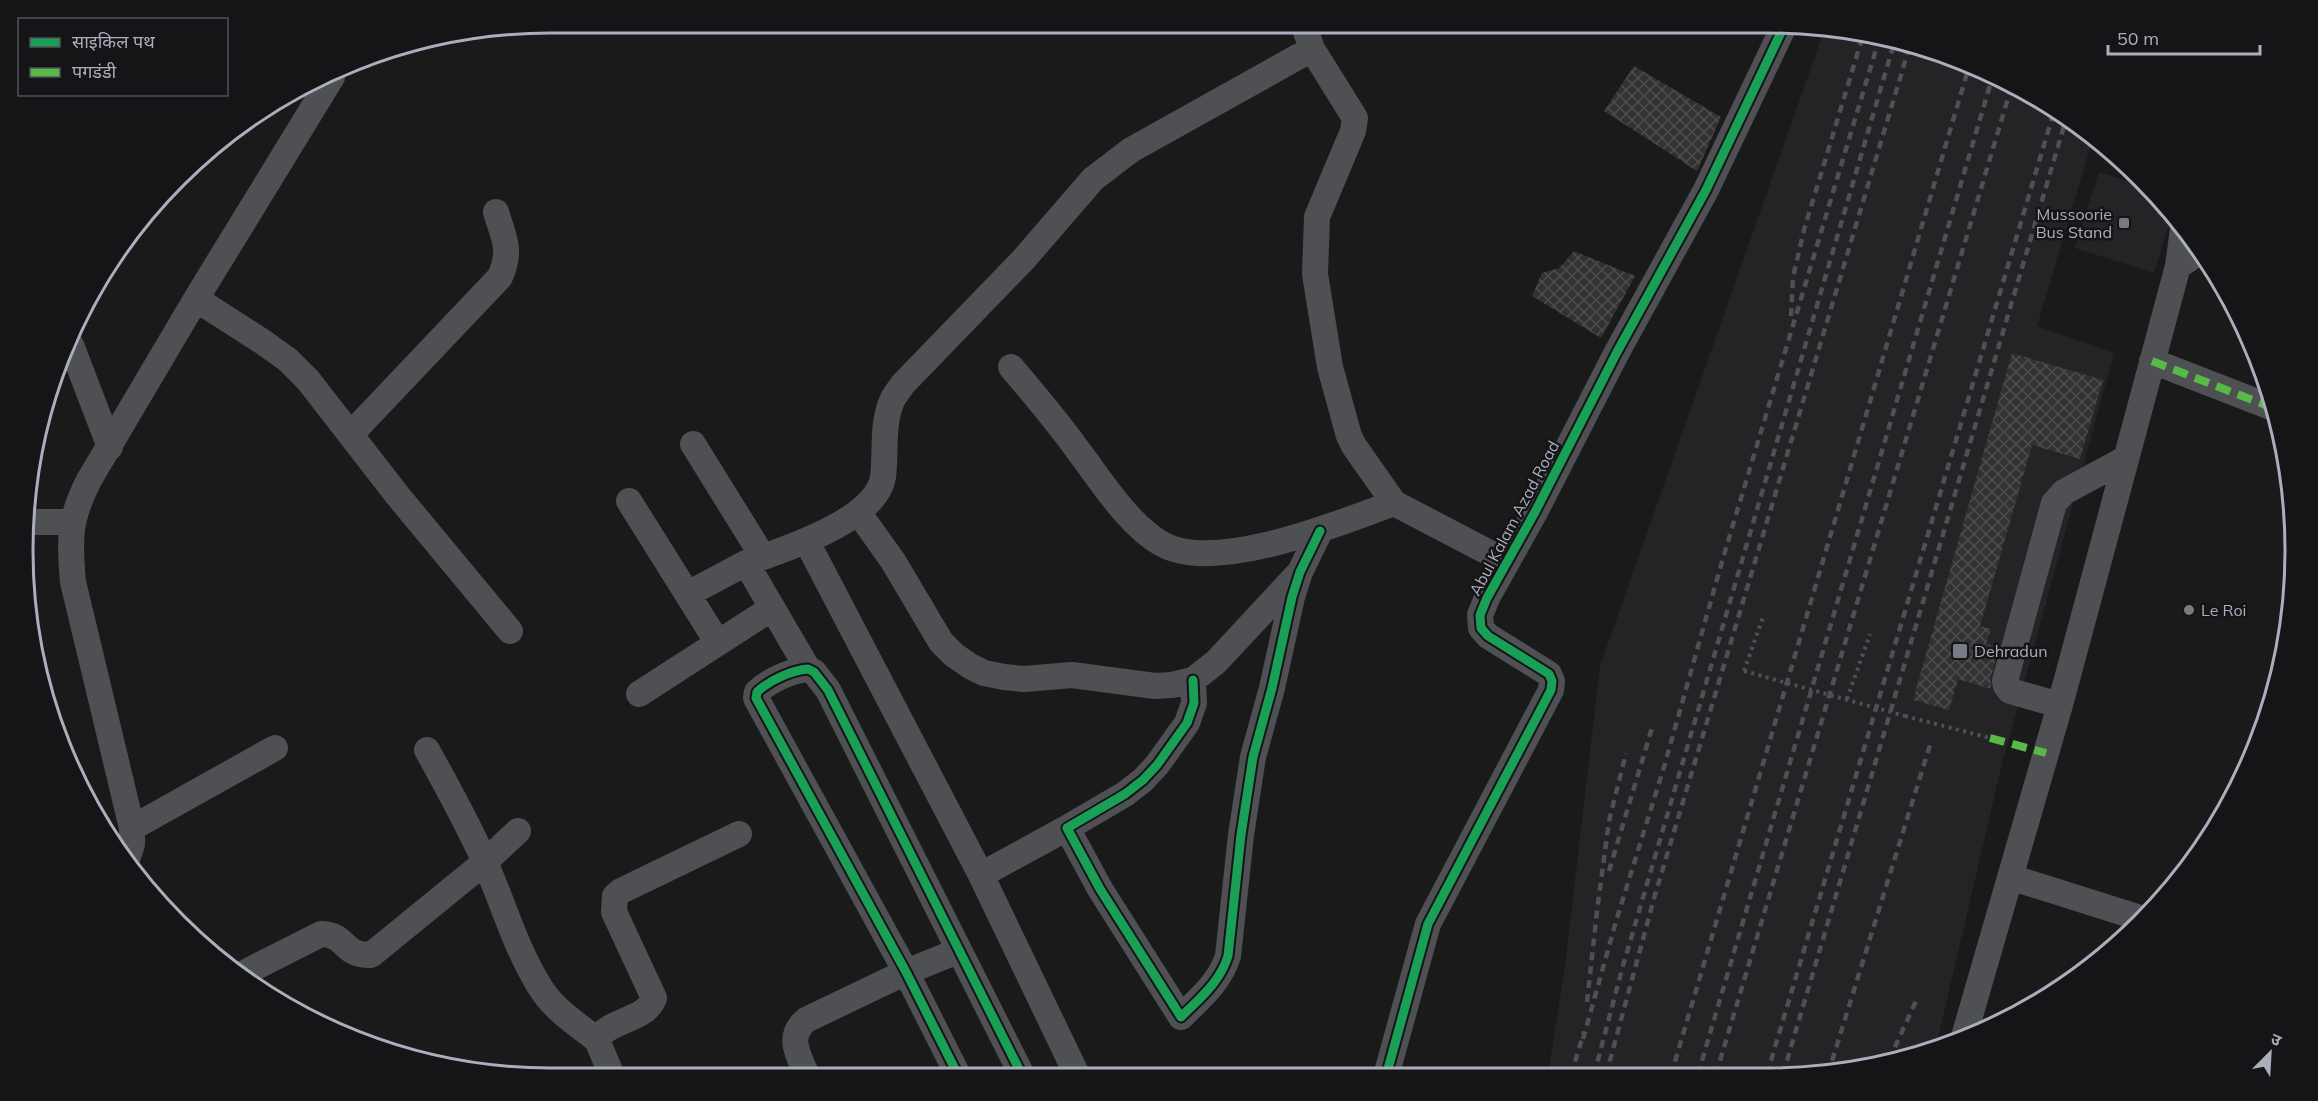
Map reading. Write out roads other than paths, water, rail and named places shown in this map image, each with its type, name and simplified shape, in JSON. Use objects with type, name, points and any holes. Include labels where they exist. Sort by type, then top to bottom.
[{"type":"street","points":[[1307,33],[1312,49],[1355,118],[1353,131],[1317,218],[1316,274],[1330,367],[1354,446],[1394,503],[1507,562]]},
{"type":"street","name":"Abul Kalam Azad Road","points":[[1388,1068],[1428,924],[1551,690],[1552,681],[1549,674],[1488,636],[1481,628],[1480,615],[1487,598],[1706,190],[1781,33]]},
{"type":"street","points":[[688,594],[755,560],[807,542],[858,512],[874,496],[880,485],[887,417],[891,402],[903,384],[1023,260],[1093,179],[1131,150],[1312,49]]},
{"type":"street","points":[[130,851],[132,828],[73,582],[71,522],[78,502],[196,299],[328,83]]},
{"type":"street","points":[[351,434],[500,277],[508,252],[496,212]]},
{"type":"street","points":[[1966,1029],[2060,705],[2178,266],[2182,240]]},
{"type":"street","points":[[2178,266],[2191,253]]},
{"type":"street","points":[[2178,266],[2193,256]]},
{"type":"street","points":[[196,299],[288,360],[314,387],[406,505],[510,631]]},
{"type":"street","points":[[73,350],[110,447]]},
{"type":"street","points":[[2152,361],[2264,404]]},
{"type":"street","points":[[1011,367],[1047,408],[1121,506],[1151,537],[1164,545],[1209,554],[1301,537],[1394,503]]},
{"type":"street","points":[[693,444],[755,560],[772,608],[808,669],[820,679],[853,737],[1018,1068]]},
{"type":"street","points":[[2060,705],[2010,690],[2005,681],[2054,503],[2064,492],[2125,459]]},
{"type":"street","points":[[629,501],[718,643]]},
{"type":"street","points":[[858,512],[893,561],[941,642],[954,655],[977,669],[1004,677],[1024,679],[1072,675],[1155,686],[1193,680],[1216,662],[1300,572]]},
{"type":"street","points":[[34,522],[71,522]]},
{"type":"street","points":[[1067,828],[1100,889],[1181,1017],[1211,988],[1224,970],[1228,956],[1241,835],[1253,757],[1272,688],[1286,619],[1300,572],[1320,531]]},
{"type":"street","points":[[807,542],[981,875],[1074,1068]]},
{"type":"street","points":[[639,694],[772,608]]},
{"type":"street","points":[[808,669],[789,673],[761,688],[756,698],[906,972],[954,1068]]},
{"type":"street","points":[[981,875],[1125,794],[1143,780],[1157,765],[1187,723],[1194,703],[1193,680]]},
{"type":"street","points":[[132,828],[275,748]]},
{"type":"street","points":[[427,750],[485,862],[508,922],[540,987],[559,1010],[597,1040],[609,1068]]},
{"type":"street","points":[[249,971],[321,934],[329,934],[338,938],[351,951],[360,955],[371,955],[485,862],[518,831]]},
{"type":"street","points":[[597,1040],[609,1027],[644,1011],[654,998],[614,912],[615,896],[739,834]]},
{"type":"street","points":[[2010,878],[2133,916]]},
{"type":"street","points":[[804,1068],[796,1050],[794,1036],[797,1027],[806,1020],[906,972],[958,951]]},
{"type":"railway","points":[[1791,316],[1793,277],[1804,230],[1861,42]]},
{"type":"railway","points":[[1583,1039],[1723,558],[1877,45]]},
{"type":"railway","points":[[1596,1068],[1622,969],[1892,49]]},
{"type":"railway","points":[[1608,1068],[1655,895],[1908,53]]},
{"type":"railway","points":[[1673,1068],[1967,73]]},
{"type":"railway","points":[[1700,1068],[1991,83]]},
{"type":"railway","points":[[1718,1068],[2010,93]]},
{"type":"railway","points":[[1769,1068],[2052,118]]},
{"type":"railway","points":[[1785,1067],[2064,126]]},
{"type":"railway","points":[[1609,871],[1652,728]]},
{"type":"railway","points":[[1831,1064],[1930,745]]},
{"type":"railway","points":[[1587,1002],[1609,821],[1626,753]]},
{"type":"railway","points":[[1893,1052],[1916,1001]]},
{"type":"railway","points":[[1573,1068],[1584,1032]]},
{"type":"place","name":"Mussoorie Bus Stand","points":[[2124,223]]},
{"type":"place","name":"Le Roi","points":[[2189,610]]},
{"type":"place","name":"Dehradun","points":[[1960,651]]}]
